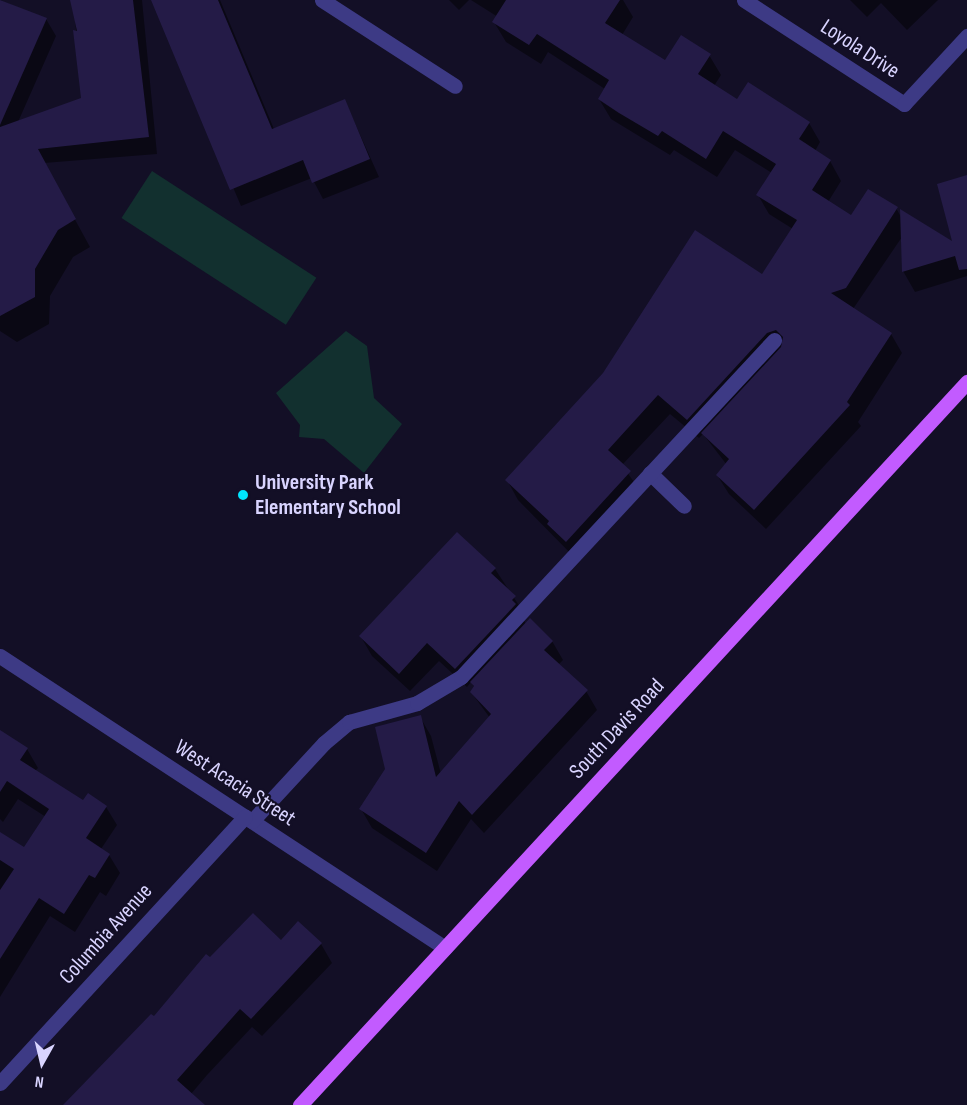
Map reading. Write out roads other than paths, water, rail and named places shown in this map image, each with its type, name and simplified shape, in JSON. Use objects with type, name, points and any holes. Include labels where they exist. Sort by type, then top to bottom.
[{"type":"main road","name":"South Davis Road","points":[[300,1105],[967,382]]},
{"type":"street","points":[[322,0],[455,86]]},
{"type":"street","name":"Loyola Drive","points":[[744,0],[904,104],[967,36]]},
{"type":"street","name":"Columbia Avenue","points":[[0,1083],[249,819],[324,743],[349,722],[417,703],[461,677],[774,340]]},
{"type":"street","points":[[650,474],[684,506]]},
{"type":"street","name":"West Acacia Street","points":[[0,656],[445,948]]},
{"type":"place","name":"University Park Elementary School","points":[[243,495]]}]
